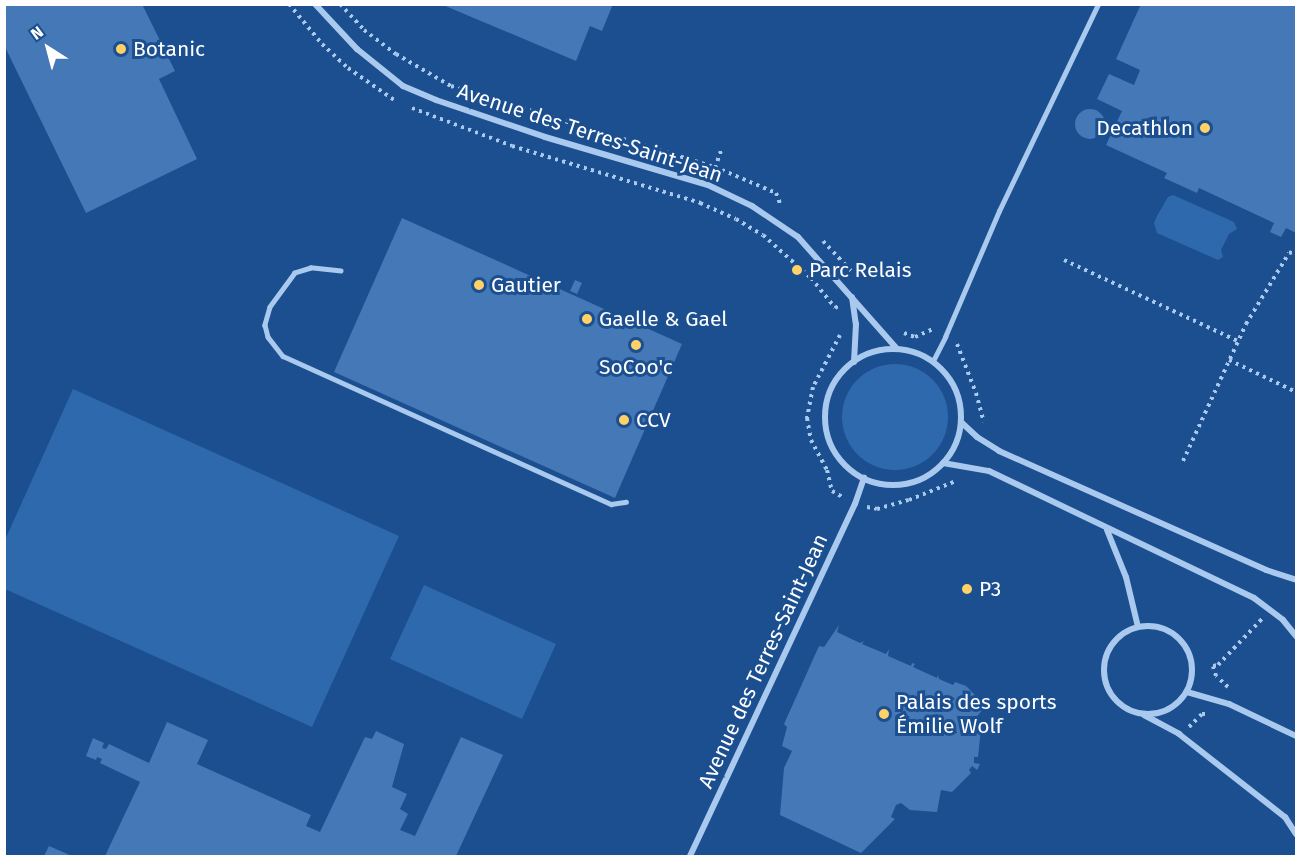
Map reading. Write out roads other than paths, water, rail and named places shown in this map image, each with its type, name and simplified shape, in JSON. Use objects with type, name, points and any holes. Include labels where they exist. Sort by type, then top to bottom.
[{"type":"street","name":"Avenue des Terres-Saint-Jean","points":[[315,4],[357,49],[403,86],[436,100],[544,137],[708,185],[752,206],[798,237],[897,349]]},
{"type":"street","points":[[852,297],[856,324],[854,362]]},
{"type":"street","points":[[897,349],[916,352],[933,361],[949,378],[959,399],[961,422],[956,444],[943,463],[926,477],[906,483],[885,484],[864,478],[848,467],[835,452],[827,433],[826,414],[829,394],[835,382],[854,362],[874,352],[897,349]]},
{"type":"street","points":[[961,422],[999,451],[1266,570],[1296,580]]},
{"type":"street","points":[[943,463],[989,471],[1254,598],[1283,620],[1296,636]]},
{"type":"street","name":"Avenue des Terres-Saint-Jean","points":[[690,856],[855,504],[864,478]]},
{"type":"street","points":[[1107,529],[1126,577],[1138,627]]},
{"type":"street","points":[[1144,715],[1168,710],[1187,692],[1192,678],[1192,664],[1188,650],[1179,638],[1167,630],[1153,627],[1138,627],[1125,632],[1115,641],[1104,666],[1105,680],[1110,693],[1119,704],[1179,734],[1285,817],[1296,834]]},
{"type":"street","points":[[1187,692],[1229,704],[1296,736]]},
{"type":"lane","points":[[933,361],[999,211],[1098,4]]},
{"type":"lane","points":[[341,272],[311,268],[295,273],[270,307],[266,325],[268,337],[283,356],[610,504],[626,502]]},
{"type":"place","name":"Botanic","points":[[121,49]]},
{"type":"place","name":"Decathlon","points":[[1205,128]]},
{"type":"place","name":"Parc Relais","points":[[797,270]]},
{"type":"place","name":"Gautier","points":[[479,285]]},
{"type":"place","name":"Gaelle & Gael","points":[[587,319]]},
{"type":"place","name":"SoCoo'c","points":[[636,345]]},
{"type":"place","name":"CCV","points":[[624,420]]},
{"type":"place","name":"P3","points":[[967,589]]},
{"type":"place","name":"Palais des sports Émilie Wolf","points":[[884,714]]}]
